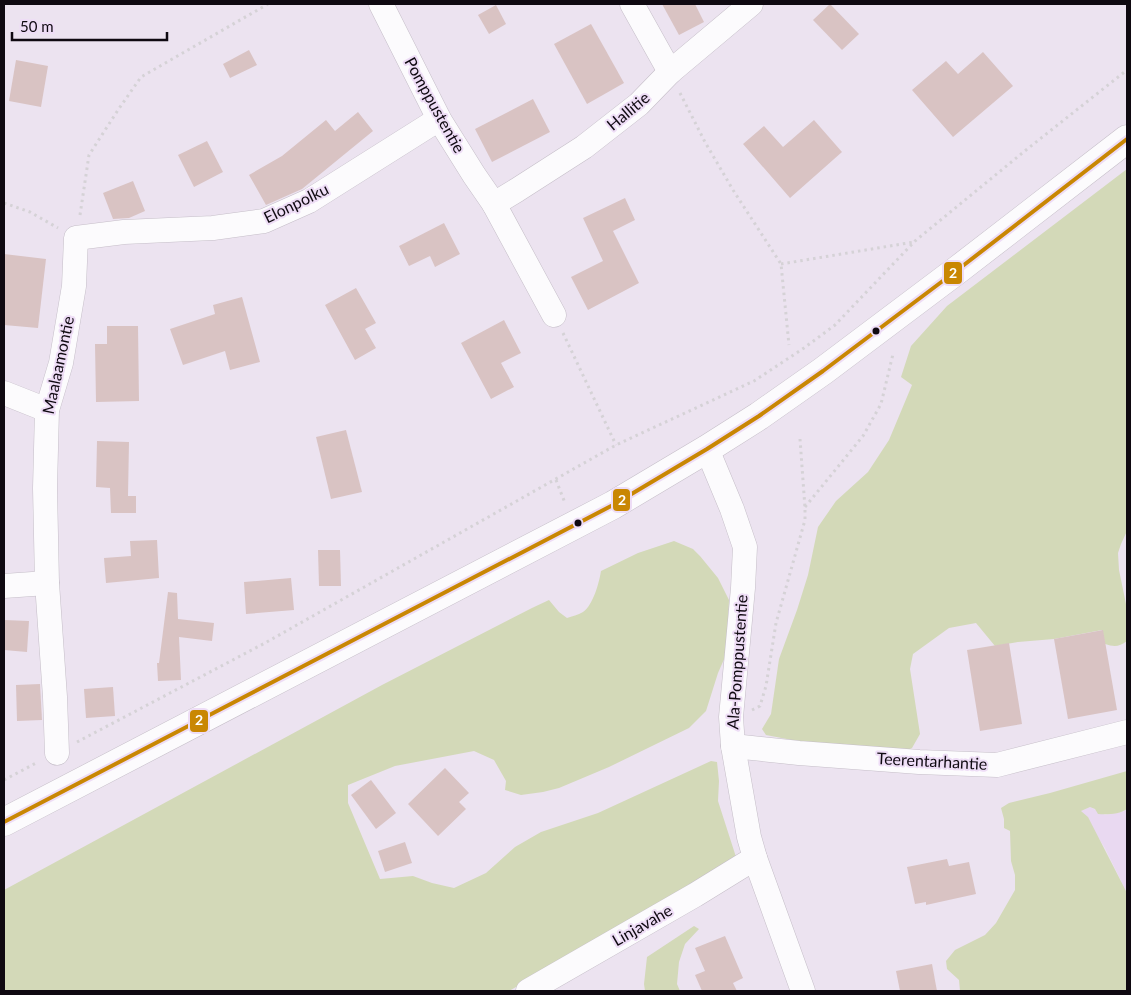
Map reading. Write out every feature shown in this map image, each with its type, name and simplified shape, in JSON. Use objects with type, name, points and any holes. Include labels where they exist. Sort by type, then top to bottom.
[{"type":"highway","points":[[4,822],[613,505],[707,449],[759,416],[823,371],[1127,139]]},
{"type":"street","name":"Pomppustentie","points":[[381,4],[439,119],[494,204],[554,315]]},
{"type":"street","points":[[632,4],[670,72]]},
{"type":"street","name":"Hallitie","points":[[494,204],[584,147],[639,104],[670,72],[750,4]]},
{"type":"street","name":"Elonpolku","points":[[76,238],[124,232],[213,228],[264,221],[309,201],[439,119]]},
{"type":"street","name":"Maalaamontie","points":[[57,753],[47,583],[45,488],[47,410],[60,362],[74,286],[76,238]]},
{"type":"street","points":[[4,393],[47,410]]},
{"type":"street","name":"Ala-Pomppustentie","points":[[707,449],[732,508],[745,547],[731,717],[733,746],[749,836],[755,858],[803,991]]},
{"type":"street","points":[[4,586],[47,583]]},
{"type":"street","name":"Teerentarhantie","points":[[733,746],[910,761],[997,764],[1127,732]]},
{"type":"street","name":"Linjavahe","points":[[528,991],[755,858]]},
{"type":"path","points":[[4,204],[30,212],[76,238],[89,155],[141,77],[268,4]]},
{"type":"path","points":[[4,780],[265,644],[616,445],[754,381],[835,325],[915,242],[1026,150],[1127,70]]},
{"type":"path","points":[[670,72],[705,142],[780,264],[789,345]]},
{"type":"path","points":[[780,264],[915,242]]},
{"type":"path","points":[[554,315],[616,445]]},
{"type":"path","points":[[805,508],[862,436],[881,404],[893,354]]},
{"type":"path","points":[[731,717],[745,714],[760,706],[766,686],[776,623],[805,520],[800,439]]},
{"type":"shaded area","points":[[1090,807],[1105,815],[1127,809],[1127,893],[1105,848],[1081,811]]},
{"type":"green space","points":[[1127,169],[1127,531],[1118,553],[1119,570],[1127,609],[1127,641],[1116,646],[1105,644],[1102,630],[1054,639],[995,646],[976,623],[949,628],[913,654],[910,669],[920,734],[912,748],[901,753],[823,746],[766,735],[762,729],[771,714],[779,659],[808,575],[818,527],[836,501],[868,472],[889,440],[912,385],[901,377],[911,346],[947,306]]},
{"type":"green space","points":[[674,541],[693,549],[700,556],[718,578],[729,600],[725,657],[706,711],[689,728],[609,767],[559,788],[543,792],[521,795],[505,790],[506,781],[494,760],[474,751],[395,766],[348,785],[348,803],[380,879],[413,876],[454,888],[486,873],[515,847],[541,832],[598,813],[711,761],[717,762],[719,781],[718,801],[736,857],[585,948],[509,991],[4,991],[4,890],[382,685],[532,608],[549,600],[567,618],[581,613],[587,609],[593,599],[601,571],[638,553]]},
{"type":"green space","points":[[1127,771],[1127,809],[1109,814],[1098,814],[1095,809],[1090,807],[1081,811],[1088,817],[1127,893],[1127,991],[960,991],[959,980],[947,969],[946,961],[955,950],[985,935],[996,923],[1015,890],[1015,875],[1011,861],[1010,831],[1004,828],[1001,808],[1009,803]]},
{"type":"green space","points":[[694,926],[699,929],[685,944],[679,962],[677,984],[680,991],[645,991],[647,957]]},
{"type":"building","points":[[662,4],[695,4],[704,22],[679,35]]},
{"type":"building","points":[[830,4],[859,34],[842,50],[813,20]]},
{"type":"building","points":[[496,5],[506,24],[489,34],[478,15]]},
{"type":"building","points":[[591,24],[624,83],[587,104],[554,44]]},
{"type":"building","points":[[249,50],[257,65],[230,78],[223,64]]},
{"type":"building","points":[[983,52],[1013,86],[953,137],[912,90],[946,61],[958,74]]},
{"type":"building","points":[[16,60],[48,66],[41,107],[9,101]]},
{"type":"building","points":[[533,99],[550,132],[492,162],[475,129]]},
{"type":"building","points":[[358,112],[373,131],[302,189],[266,205],[249,175],[282,156],[326,120],[335,131]]},
{"type":"building","points":[[814,120],[842,152],[790,198],[743,144],[764,126],[783,147]]},
{"type":"building","points":[[207,141],[223,172],[194,187],[178,155]]},
{"type":"building","points":[[133,181],[145,211],[129,218],[113,219],[103,193]]},
{"type":"building","points":[[625,198],[635,220],[613,231],[639,283],[588,310],[571,277],[603,261],[583,218]]},
{"type":"building","points":[[444,223],[460,254],[435,267],[430,256],[409,266],[399,246]]},
{"type":"building","points":[[4,254],[46,259],[38,328],[4,325]]},
{"type":"building","points":[[356,288],[376,323],[365,329],[376,348],[355,360],[325,305]]},
{"type":"building","points":[[242,297],[260,362],[230,370],[225,351],[183,365],[170,329],[215,314],[213,305]]},
{"type":"building","points":[[504,320],[521,353],[501,363],[514,387],[491,399],[461,343]]},
{"type":"building","points":[[107,326],[138,326],[139,401],[96,402],[95,344],[107,344]]},
{"type":"building","points":[[346,430],[362,492],[331,499],[316,437]]},
{"type":"building","points":[[97,441],[129,442],[128,496],[136,496],[136,513],[111,513],[110,488],[96,487]]},
{"type":"building","points":[[157,540],[159,578],[106,583],[104,558],[131,556],[130,541]]},
{"type":"building","points":[[318,550],[340,550],[341,586],[319,586]]},
{"type":"building","points":[[291,578],[294,610],[246,614],[244,582]]},
{"type":"building","points":[[168,592],[177,593],[178,619],[214,623],[212,641],[179,637],[181,680],[158,681],[157,663],[159,663]]},
{"type":"building","points":[[4,620],[29,621],[27,652],[4,650]]},
{"type":"building","points":[[1103,630],[1117,710],[1068,719],[1054,639]]},
{"type":"building","points":[[1009,643],[1022,724],[980,731],[967,650]]},
{"type":"building","points":[[40,684],[42,720],[17,721],[16,685]]},
{"type":"building","points":[[113,687],[115,716],[86,718],[84,689]]},
{"type":"building","points":[[445,768],[469,793],[459,802],[466,809],[438,836],[408,804]]},
{"type":"building","points":[[371,780],[396,813],[376,829],[351,795]]},
{"type":"building","points":[[405,842],[412,863],[385,872],[378,851]]},
{"type":"building","points":[[947,859],[949,866],[969,862],[976,894],[926,905],[926,902],[915,904],[907,867]]},
{"type":"building","points":[[725,936],[743,978],[733,983],[737,991],[702,991],[695,975],[705,971],[695,948]]},
{"type":"building","points":[[932,964],[937,991],[900,991],[896,971]]},
{"type":"transit line","name":"2","points":[[4,822],[613,505],[707,449],[759,416],[823,371],[1127,139]]}]
